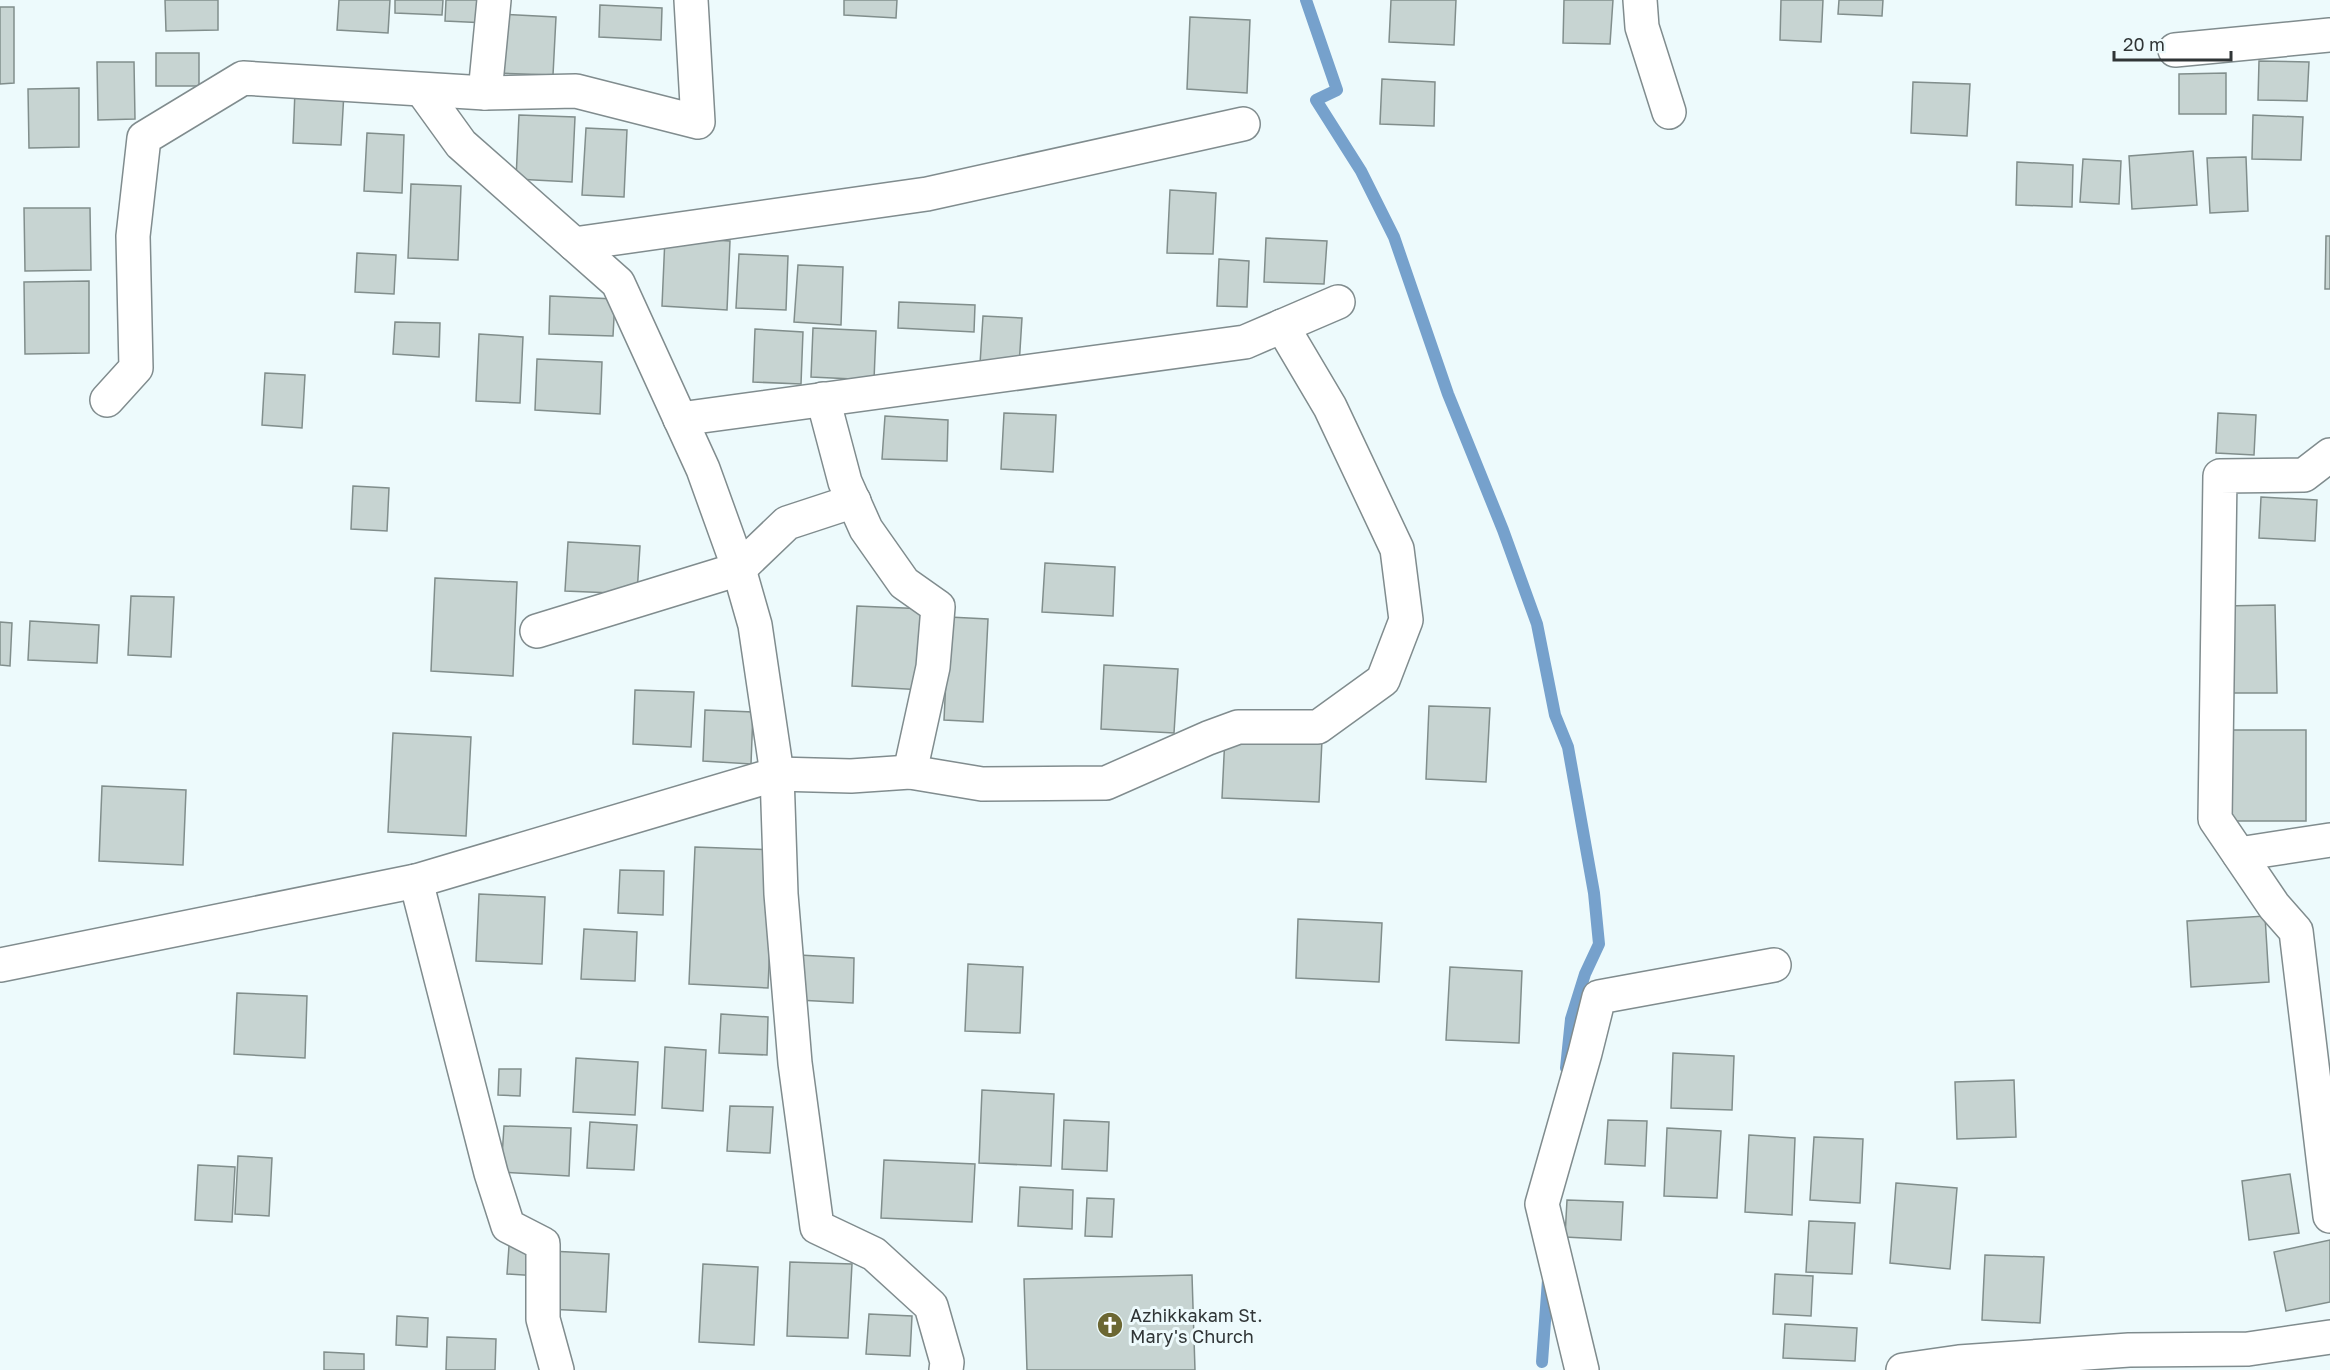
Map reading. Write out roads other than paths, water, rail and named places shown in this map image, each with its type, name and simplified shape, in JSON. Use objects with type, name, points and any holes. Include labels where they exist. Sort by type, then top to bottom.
[{"type":"street","points":[[485,93],[494,0]]},
{"type":"street","points":[[107,400],[136,368],[134,236],[144,138],[243,78],[485,93],[576,91],[698,122],[691,0]]},
{"type":"street","points":[[1640,0],[1642,27],[1669,112]]},
{"type":"street","points":[[2175,50],[2330,35]]},
{"type":"street","points":[[422,90],[461,144],[618,283],[704,469],[739,569],[755,625],[777,774],[781,894],[794,1052],[817,1227],[874,1254],[931,1306],[947,1362],[946,1370]]},
{"type":"street","points":[[574,244],[927,194],[1243,124]]},
{"type":"street","points":[[680,419],[1245,342],[1338,302]]},
{"type":"street","points":[[0,965],[416,880],[777,774],[851,776],[910,772],[982,784],[1106,783],[1208,738],[1238,728],[1318,727],[1383,680],[1406,620],[1397,549],[1330,407],[1281,326]]},
{"type":"street","points":[[823,399],[845,482],[866,529],[904,583],[938,608],[933,667],[910,772]]},
{"type":"street","points":[[2330,455],[2304,475],[2220,476],[2215,819],[2274,906],[2296,931],[2330,1215]]},
{"type":"street","points":[[537,631],[739,569],[787,523],[854,501]]},
{"type":"street","points":[[2239,854],[2330,840]]},
{"type":"street","points":[[416,880],[491,1173],[508,1226],[543,1244],[543,1319],[557,1370]]},
{"type":"street","points":[[1582,1370],[1542,1203],[1599,997],[1774,965]]},
{"type":"street","points":[[1903,1370],[1959,1362],[2129,1350],[2248,1349],[2330,1337]]},
{"type":"waterway","points":[[1306,0],[1337,90],[1316,100],[1361,171],[1394,237],[1448,394],[1503,530],[1537,624],[1555,715],[1568,747],[1594,893],[1599,944],[1585,974],[1571,1019],[1566,1068]]},
{"type":"waterway","points":[[1542,1362],[1548,1280]]},
{"type":"place","name":"Azhikkakam St. Mary's Church","points":[[1110,1325]]}]
